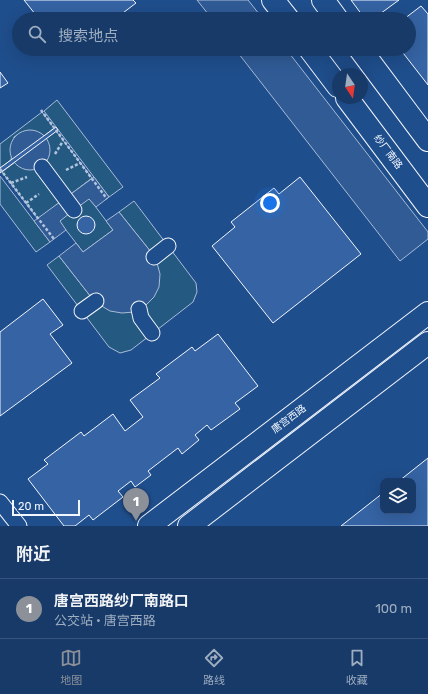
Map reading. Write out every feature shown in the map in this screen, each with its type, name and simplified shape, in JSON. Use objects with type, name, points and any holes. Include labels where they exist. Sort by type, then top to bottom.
[{"type":"main road","points":[[273,0],[282,12]]},
{"type":"main road","points":[[323,0],[332,12]]},
{"type":"main road","points":[[315,56],[332,78]]},
{"type":"main road","points":[[365,56],[428,140]]},
{"type":"main road","name":"纱厂南路","points":[[352,104],[428,206]]},
{"type":"main road","name":"唐宫西路","points":[[149,526],[428,313]]},
{"type":"main road","points":[[189,526],[428,343]]},
{"type":"street","points":[[42,167],[74,210]]},
{"type":"street","points":[[154,257],[168,246]]},
{"type":"street","points":[[82,311],[96,301]]},
{"type":"street","points":[[139,309],[141,318],[152,334]]},
{"type":"street","points":[[0,502],[19,526]]},
{"type":"path","points":[[41,110],[107,198]]},
{"type":"path","points":[[0,169],[54,239]]},
{"type":"shaded area","points":[[197,0],[248,0],[257,12],[206,12]]},
{"type":"shaded area","points":[[240,56],[291,56],[428,232],[428,239],[400,261]]},
{"type":"shaded area","points":[[57,100],[123,187],[109,197],[44,111]]},
{"type":"shaded area","points":[[42,112],[54,128],[44,136],[40,133],[25,131],[14,137],[11,160],[0,168],[0,144]]},
{"type":"shaded area","points":[[34,130],[41,133],[47,139],[50,150],[49,158],[41,167],[34,170],[26,170],[19,167],[11,158],[10,146],[13,139],[22,131]]},
{"type":"shaded area","points":[[56,131],[92,178],[38,219],[2,172]]},
{"type":"shaded area","points":[[0,176],[50,242],[36,252],[0,204]]},
{"type":"shaded area","points":[[94,177],[109,197],[96,207],[89,199],[74,210],[60,221],[66,230],[50,242],[34,221]]},
{"type":"shaded area","points":[[89,198],[113,230],[83,252],[59,221]]},
{"type":"shaded area","points":[[134,201],[196,283],[197,292],[193,302],[131,350],[120,353],[109,347],[47,265],[59,256],[91,297],[151,252],[119,212]]},
{"type":"shaded area","points":[[119,212],[151,252],[157,263],[160,274],[159,287],[154,297],[145,306],[134,312],[122,313],[110,311],[100,305],[91,297],[59,256],[76,243],[83,252],[113,230],[106,221]]},
{"type":"building","points":[[24,0],[133,0],[136,3],[124,12],[33,12]]},
{"type":"building","points":[[351,0],[399,0],[383,12],[360,12]]},
{"type":"building","points":[[421,6],[428,14],[428,85],[405,56],[416,56],[416,12],[413,12]]},
{"type":"building","points":[[0,72],[8,83],[0,88]]},
{"type":"building","points":[[56,127],[58,130],[0,173],[0,168]]},
{"type":"building","points":[[300,177],[361,254],[273,323],[212,246],[235,227],[231,222],[274,188],[279,194]]},
{"type":"building","points":[[82,216],[90,216],[95,221],[93,232],[90,234],[82,234],[77,229],[77,221]]},
{"type":"building","points":[[43,299],[63,325],[50,334],[72,363],[0,416],[0,332]]},
{"type":"building","points":[[218,334],[258,386],[235,403],[240,409],[211,430],[207,425],[195,435],[199,440],[182,454],[178,448],[148,471],[151,475],[135,487],[131,481],[118,491],[123,497],[93,520],[89,515],[75,526],[64,526],[28,479],[48,464],[44,460],[81,432],[84,436],[113,414],[125,431],[143,417],[130,400],[160,378],[156,374],[192,347],[195,351]]},
{"type":"building","points":[[428,458],[428,526],[341,526],[380,495],[380,514],[416,514],[416,478],[403,478]]},
{"type":"place","name":"唐宫西路纱厂南路口","points":[[136,521]]}]
